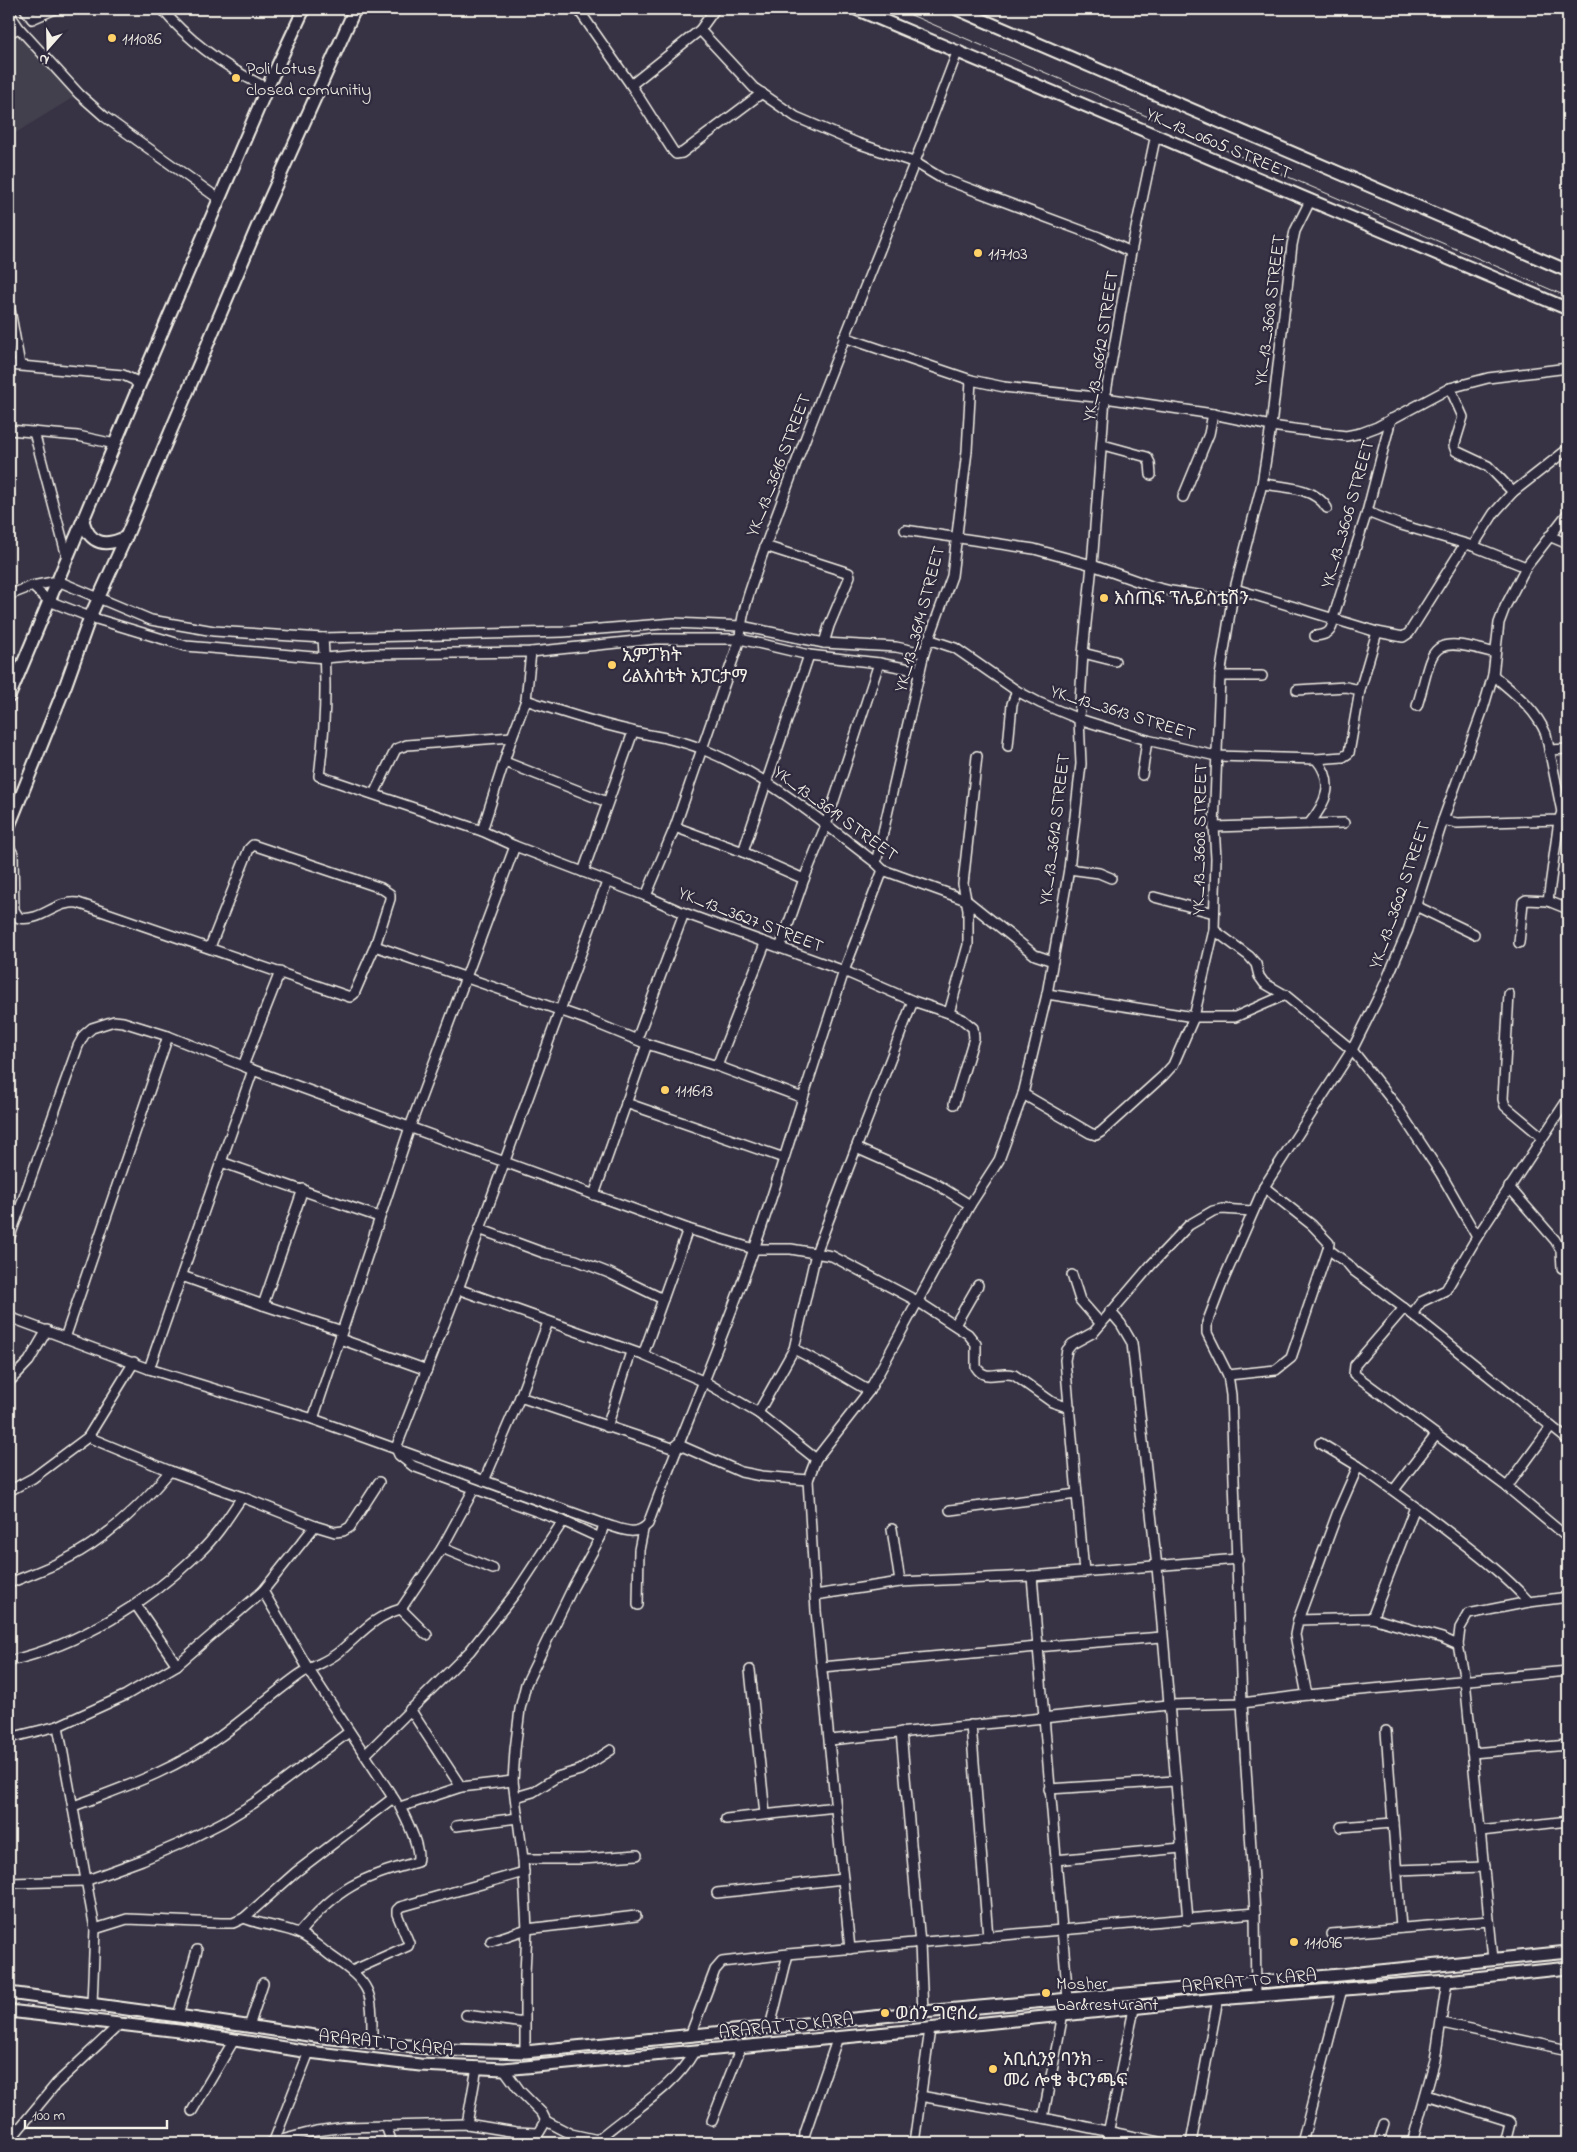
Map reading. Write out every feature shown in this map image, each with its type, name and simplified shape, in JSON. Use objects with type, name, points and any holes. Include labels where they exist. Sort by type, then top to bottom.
[{"type":"main road","points":[[9,697],[139,386],[267,88],[304,9]]},
{"type":"main road","points":[[9,826],[98,598],[126,537],[258,225],[355,9]]},
{"type":"main road","name":"YK_13_0605 STREET","points":[[856,9],[958,50],[1568,309]]},
{"type":"main road","name":"YK_13_0605 STREET","points":[[957,9],[1568,271]]},
{"type":"main road","points":[[83,521],[89,536],[101,542],[115,542],[126,537]]},
{"type":"main road","name":"ARARAT TO KARA","points":[[9,1994],[372,2043],[448,2050],[525,2052],[923,2012],[1568,1952]]},
{"type":"main road","name":"ARARAT TO KARA","points":[[9,2011],[120,2024],[309,2052],[420,2065],[504,2068],[633,2058],[1063,2014],[1134,2009],[1218,1999],[1447,1981],[1568,1968]]},
{"type":"main road","points":[[273,2046],[277,2031]]},
{"type":"main road","points":[[633,2041],[633,2058]]},
{"type":"street","points":[[25,9],[32,19],[55,9]]},
{"type":"street","points":[[162,9],[179,29],[199,46],[240,75],[267,88]]},
{"type":"street","points":[[578,9],[676,154],[682,153],[762,93]]},
{"type":"street","points":[[631,85],[700,30],[715,9]]},
{"type":"street","points":[[9,13],[79,94],[105,117],[220,199]]},
{"type":"street","points":[[9,33],[20,28]]},
{"type":"street","points":[[700,30],[754,88],[796,117],[857,143],[916,163],[941,178],[1099,237],[1131,252]]},
{"type":"street","name":"YK_13_3616 STREET","points":[[646,896],[675,827],[703,749],[740,640],[747,600],[765,546],[844,337],[916,163],[958,50]]},
{"type":"street","name":"YK_13_0612 STREET","points":[[1092,565],[1103,445],[1105,398],[1131,252],[1156,134]]},
{"type":"street","name":"YK_13_3608 STREET","points":[[1023,1094],[1096,1135],[1173,1065],[1194,1017],[1214,930],[1216,858],[1214,827],[1220,676],[1232,600],[1262,484],[1271,426],[1292,245],[1295,231],[1310,201]]},
{"type":"street","points":[[9,304],[11,325],[20,365]]},
{"type":"street","points":[[844,337],[971,380],[1004,387],[1105,398],[1214,414],[1271,426],[1346,436],[1361,433],[1450,388],[1488,378],[1568,368]]},
{"type":"street","points":[[9,365],[123,375],[134,380],[139,386]]},
{"type":"street","name":"YK_13_3614 STREET","points":[[876,863],[924,653],[952,576],[958,539],[967,451],[971,380]]},
{"type":"street","points":[[1450,388],[1463,418],[1454,446],[1456,451],[1488,466],[1512,492]]},
{"type":"street","points":[[1183,498],[1209,434],[1214,414]]},
{"type":"street","name":"YK_13_3606 STREET","points":[[1315,636],[1325,635],[1330,632],[1367,512],[1391,419]]},
{"type":"street","points":[[9,430],[78,436],[115,444]]},
{"type":"street","points":[[34,432],[67,558]]},
{"type":"street","points":[[1103,445],[1147,458],[1150,463],[1150,475]]},
{"type":"street","points":[[1235,588],[1376,632],[1403,637],[1409,633],[1494,513],[1512,492],[1568,449]]},
{"type":"street","points":[[1262,484],[1308,492],[1322,500],[1327,508]]},
{"type":"street","points":[[1367,512],[1398,524],[1472,546],[1526,567]]},
{"type":"street","name":"YK_13_3602 STREET","points":[[1256,1997],[1255,1913],[1242,1704],[1231,1396],[1228,1375],[1208,1336],[1207,1323],[1252,1211],[1264,1188],[1352,1050],[1383,988],[1416,906],[1443,820],[1483,709],[1493,675],[1499,623],[1526,567],[1568,513]]},
{"type":"street","points":[[905,530],[1034,549],[1092,565],[1171,591],[1232,600]]},
{"type":"street","points":[[1549,536],[1568,544]]},
{"type":"street","points":[[765,546],[849,573],[850,576],[828,626],[824,643]]},
{"type":"street","name":"YK_13_3612 STREET","points":[[808,1480],[816,1459],[869,1391],[970,1205],[999,1160],[1023,1094],[1047,994],[1069,868],[1081,764],[1080,718],[1083,652],[1092,565]]},
{"type":"street","points":[[9,595],[32,586],[58,582],[152,620],[214,632],[323,638],[563,632],[674,623],[741,626],[824,643],[896,647],[924,653]]},
{"type":"street","points":[[32,586],[49,601],[90,617],[186,646],[325,658],[371,654],[531,652],[655,639],[740,640],[809,655],[879,663],[920,671]]},
{"type":"street","name":"YK_13_3613 STREET","points":[[928,639],[955,648],[1017,691],[1040,703],[1146,740],[1216,756],[1316,759],[1343,757],[1349,754],[1360,690],[1376,632]]},
{"type":"street","points":[[323,638],[325,658]]},
{"type":"street","points":[[1417,706],[1429,661],[1439,648],[1459,643],[1495,653]]},
{"type":"street","points":[[482,831],[526,700],[531,652]]},
{"type":"street","points":[[1083,652],[1115,660]]},
{"type":"street","points":[[743,852],[809,655]]},
{"type":"street","name":"YK_13_3627 STREET","points":[[325,658],[324,726],[319,776],[482,831],[684,913],[765,944],[844,971],[913,1001],[962,1019],[973,1028],[974,1038],[954,1104]]},
{"type":"street","points":[[780,948],[804,879],[826,825],[879,663]]},
{"type":"street","points":[[1493,675],[1530,707],[1541,721],[1549,750],[1563,814],[1548,901]]},
{"type":"street","points":[[1220,676],[1262,676]]},
{"type":"street","points":[[1297,690],[1346,687],[1360,690]]},
{"type":"street","points":[[1008,746],[1012,704],[1017,691]]},
{"type":"street","name":"YK_13_3619 STREET","points":[[526,700],[571,715],[633,732],[667,737],[703,749],[768,782],[883,870],[966,900],[1035,955],[1053,961]]},
{"type":"street","points":[[583,872],[633,732]]},
{"type":"street","points":[[374,794],[396,749],[407,745],[512,737]]},
{"type":"street","points":[[1142,775],[1146,740]]},
{"type":"street","points":[[1549,750],[1568,749]]},
{"type":"street","points":[[949,1013],[968,945],[970,924],[963,884],[977,756]]},
{"type":"street","points":[[1309,824],[1323,807],[1326,794],[1327,783],[1316,759]]},
{"type":"street","points":[[505,762],[607,802]]},
{"type":"street","points":[[1443,820],[1457,823],[1563,814]]},
{"type":"street","points":[[1214,827],[1344,823]]},
{"type":"street","points":[[675,827],[743,852],[804,879]]},
{"type":"street","points":[[9,847],[13,854],[14,910],[19,918],[28,919],[39,916],[67,902],[78,903],[210,947],[350,997],[354,994],[375,946],[390,894],[387,890],[253,845],[249,850],[210,947]]},
{"type":"street","points":[[313,1419],[410,1127],[464,978],[515,846]]},
{"type":"street","points":[[1069,868],[1099,873],[1111,878]]},
{"type":"street","points":[[638,1605],[639,1550],[643,1530],[648,1524],[676,1447],[705,1382],[754,1249],[844,971],[883,870]]},
{"type":"street","points":[[600,1538],[563,1521],[413,1466],[399,1455],[396,1448],[562,1012],[608,882]]},
{"type":"street","points":[[1154,897],[1214,914]]},
{"type":"street","points":[[1519,944],[1523,902],[1528,899],[1548,901],[1568,909]]},
{"type":"street","points":[[1416,906],[1474,934]]},
{"type":"street","points":[[637,1039],[684,913]]},
{"type":"street","points":[[1214,930],[1249,956],[1256,964],[1259,976],[1264,983],[1285,995],[1352,1050],[1395,1104],[1443,1176],[1477,1237]]},
{"type":"street","points":[[717,1066],[765,944]]},
{"type":"street","points":[[375,946],[803,1098]]},
{"type":"street","points":[[243,1066],[280,972]]},
{"type":"street","points":[[1047,994],[1194,1017],[1235,1016],[1285,995]]},
{"type":"street","points":[[1509,994],[1503,1099],[1505,1106],[1542,1137]]},
{"type":"street","points":[[758,1413],[794,1349],[816,1253],[913,1001]]},
{"type":"street","points":[[9,1239],[78,1046],[92,1028],[114,1021],[123,1022],[168,1036],[253,1070],[688,1228],[754,1249],[772,1248],[832,1256],[917,1301],[974,1339],[976,1344],[976,1367],[983,1375],[991,1377],[1008,1373],[1014,1375],[1052,1402],[1070,1408]]},
{"type":"street","points":[[65,1338],[168,1036]]},
{"type":"street","points":[[594,1195],[647,1044]]},
{"type":"street","points":[[149,1369],[253,1070]]},
{"type":"street","points":[[1568,1099],[1477,1237],[1446,1290],[1421,1302],[1408,1311],[1355,1365],[1353,1370],[1354,1374],[1507,1487],[1568,1538]]},
{"type":"street","points":[[626,1103],[784,1158]]},
{"type":"street","points":[[856,1148],[933,1182],[970,1205]]},
{"type":"street","points":[[221,1162],[380,1217]]},
{"type":"street","points":[[1509,1187],[1555,1240],[1561,1250],[1562,1268]]},
{"type":"street","points":[[1228,1375],[1276,1370],[1291,1358],[1328,1249],[1329,1243],[1312,1224],[1264,1188]]},
{"type":"street","points":[[263,1305],[303,1190]]},
{"type":"street","points":[[1084,1572],[1066,1360],[1067,1350],[1072,1344],[1094,1332],[1102,1324],[1110,1311],[1150,1265],[1189,1225],[1213,1211],[1222,1209],[1252,1211]]},
{"type":"street","points":[[643,1355],[688,1228]]},
{"type":"street","points":[[479,1229],[544,1253],[576,1260],[630,1282],[663,1300]]},
{"type":"street","points":[[1328,1249],[1568,1440]]},
{"type":"street","points":[[1072,1275],[1080,1300],[1102,1324]]},
{"type":"street","points":[[182,1276],[263,1305],[427,1370]]},
{"type":"street","points":[[955,1325],[978,1285]]},
{"type":"street","points":[[458,1289],[643,1355],[705,1382],[758,1413],[816,1459]]},
{"type":"street","points":[[1110,1311],[1132,1342],[1157,1567],[1188,1920]]},
{"type":"street","points":[[9,1317],[149,1369],[313,1419],[604,1524],[635,1533],[643,1530]]},
{"type":"street","points":[[484,1481],[520,1397],[548,1322]]},
{"type":"street","points":[[9,1382],[30,1361],[47,1330]]},
{"type":"street","points":[[794,1349],[869,1391]]},
{"type":"street","points":[[607,1427],[631,1352]]},
{"type":"street","points":[[9,1491],[33,1478],[88,1437],[134,1362]]},
{"type":"street","points":[[520,1397],[607,1427],[676,1447],[741,1472],[761,1476],[808,1480],[815,1595],[850,1949]]},
{"type":"street","points":[[1507,1487],[1551,1427]]},
{"type":"street","points":[[1394,1490],[1436,1434]]},
{"type":"street","points":[[88,1437],[170,1471],[315,1526],[336,1532],[343,1531],[350,1526],[379,1482]]},
{"type":"street","points":[[1320,1443],[1394,1490],[1468,1547],[1529,1602]]},
{"type":"street","points":[[1307,1695],[1295,1635],[1298,1620],[1337,1514],[1358,1466]]},
{"type":"street","points":[[9,1583],[78,1553],[130,1514],[147,1498],[170,1471]]},
{"type":"street","points":[[74,1806],[154,1776],[194,1755],[218,1739],[301,1673],[339,1652],[375,1620],[401,1610],[442,1548],[474,1489]]},
{"type":"street","points":[[950,1510],[1077,1494]]},
{"type":"street","points":[[9,1661],[42,1651],[82,1635],[136,1605],[201,1551],[219,1530],[242,1497]]},
{"type":"street","points":[[1372,1618],[1415,1507]]},
{"type":"street","points":[[366,1754],[470,1651],[517,1591],[563,1521]]},
{"type":"street","points":[[525,2052],[527,1929],[523,1859],[513,1780],[515,1750],[526,1684],[600,1538],[604,1524]]},
{"type":"street","points":[[9,1738],[58,1726],[126,1694],[177,1665],[264,1591],[315,1526]]},
{"type":"street","points":[[892,1529],[900,1582]]},
{"type":"street","points":[[442,1548],[493,1569]]},
{"type":"street","points":[[815,1595],[900,1582],[1032,1576],[1238,1559]]},
{"type":"street","points":[[1032,1576],[1068,1999]]},
{"type":"street","points":[[264,1591],[309,1670],[400,1807],[410,1825],[418,1852],[417,1862],[370,1876],[342,1890],[317,1912],[299,1933]]},
{"type":"street","points":[[1494,1959],[1465,1680],[1458,1645],[1460,1628],[1468,1614],[1529,1602],[1568,1597]]},
{"type":"street","points":[[136,1605],[177,1665]]},
{"type":"street","points":[[401,1610],[427,1635]]},
{"type":"street","points":[[1298,1620],[1372,1618],[1442,1638],[1458,1645]]},
{"type":"street","points":[[822,1667],[1162,1637]]},
{"type":"street","points":[[750,1670],[764,1814]]},
{"type":"street","points":[[830,1740],[1168,1705],[1242,1704],[1307,1695],[1568,1671]]},
{"type":"street","points":[[410,1709],[461,1788]]},
{"type":"street","points":[[971,1725],[988,1937]]},
{"type":"street","points":[[58,1726],[95,1929],[92,2004]]},
{"type":"street","points":[[1386,1730],[1397,1870],[1397,1899],[1401,1928]]},
{"type":"street","points":[[9,1883],[85,1880],[142,1860],[223,1822],[254,1803],[349,1732]]},
{"type":"street","points":[[901,1732],[920,1944],[923,2012]]},
{"type":"street","points":[[1472,1753],[1568,1745]]},
{"type":"street","points":[[516,1797],[533,1792],[557,1777],[580,1770],[612,1750]]},
{"type":"street","points":[[400,1807],[461,1788],[513,1780]]},
{"type":"street","points":[[1049,1790],[1175,1781]]},
{"type":"street","points":[[95,1929],[127,1919],[233,1923],[244,1918],[296,1872],[393,1798]]},
{"type":"street","points":[[726,1819],[836,1806]]},
{"type":"street","points":[[456,1826],[518,1818]]},
{"type":"street","points":[[1481,1831],[1568,1820]]},
{"type":"street","points":[[1341,1827],[1393,1824]]},
{"type":"street","points":[[1055,1860],[1181,1848]]},
{"type":"street","points":[[523,1859],[583,1859],[637,1855]]},
{"type":"street","points":[[1397,1870],[1484,1867]]},
{"type":"street","points":[[352,1970],[408,1946],[409,1943],[397,1914],[398,1908],[524,1872]]},
{"type":"street","points":[[717,1893],[843,1879]]},
{"type":"street","points":[[690,2036],[719,1965],[722,1962],[788,1954],[920,1944],[1255,1913]]},
{"type":"street","points":[[491,1941],[527,1929],[636,1916]]},
{"type":"street","points":[[244,1918],[260,1924],[299,1933],[352,1970],[364,1982],[368,1990],[372,2016],[372,2043]]},
{"type":"street","points":[[1331,1934],[1489,1921]]},
{"type":"street","points":[[178,2016],[197,1950]]},
{"type":"street","points":[[770,2027],[788,1954]]},
{"type":"street","points":[[1412,2143],[1426,2095],[1442,2023],[1447,1981]]},
{"type":"street","points":[[249,2027],[263,1983]]},
{"type":"street","points":[[1302,2143],[1342,1988]]},
{"type":"street","points":[[1191,2143],[1218,1999]]},
{"type":"street","points":[[1106,2143],[1134,2009]]},
{"type":"street","points":[[1043,2118],[1063,2014]]},
{"type":"street","points":[[466,2015],[524,2023]]},
{"type":"street","points":[[1442,2023],[1568,2050]]},
{"type":"street","points":[[9,2141],[56,2084],[120,2024]]},
{"type":"street","points":[[914,2143],[930,2029]]},
{"type":"street","points":[[804,2143],[805,2133],[838,2037]]},
{"type":"street","points":[[192,2112],[234,2040]]},
{"type":"street","points":[[712,2121],[741,2047]]},
{"type":"street","points":[[309,2052],[272,2142],[290,2140],[330,2129],[386,2126],[467,2124],[516,2132],[538,2133]]},
{"type":"street","points":[[504,2068],[520,2092],[542,2113],[546,2121],[572,2134],[596,2141],[662,2088],[688,2063],[694,2052]]},
{"type":"street","points":[[467,2124],[477,2067]]},
{"type":"street","points":[[1426,2095],[1510,2121],[1506,2143]]},
{"type":"street","points":[[920,2096],[1043,2118],[1164,2143]]},
{"type":"street","points":[[533,2143],[546,2121]]},
{"type":"street","points":[[1378,2143],[1384,2124]]},
{"type":"street","points":[[386,2126],[392,2143]]},
{"type":"shaded area","points":[[19,28],[79,94],[9,137],[9,33]]},
{"type":"tram line","points":[[897,9],[1568,297]]},
{"type":"place","name":"111086","points":[[112,38]]},
{"type":"place","name":"Poli Lotus closed comunitiy","points":[[236,78]]},
{"type":"place","name":"117103","points":[[978,253]]},
{"type":"place","name":"እስጢፍ ፕሌይስቴሽን","points":[[1104,598]]},
{"type":"place","name":"ኢምፓክት ሪልእስቴት አፓርታማ","points":[[612,665]]},
{"type":"place","name":"111613","points":[[665,1090]]},
{"type":"place","name":"111096","points":[[1294,1942]]},
{"type":"place","name":"Mosher bar&resturant","points":[[1046,1993]]},
{"type":"place","name":"ወሰን ግሮሰሪ","points":[[885,2013]]},
{"type":"place","name":"አቢሲንያ ባንክ - መሪ ሎቄ ቅርንጫፍ","points":[[993,2069]]}]
